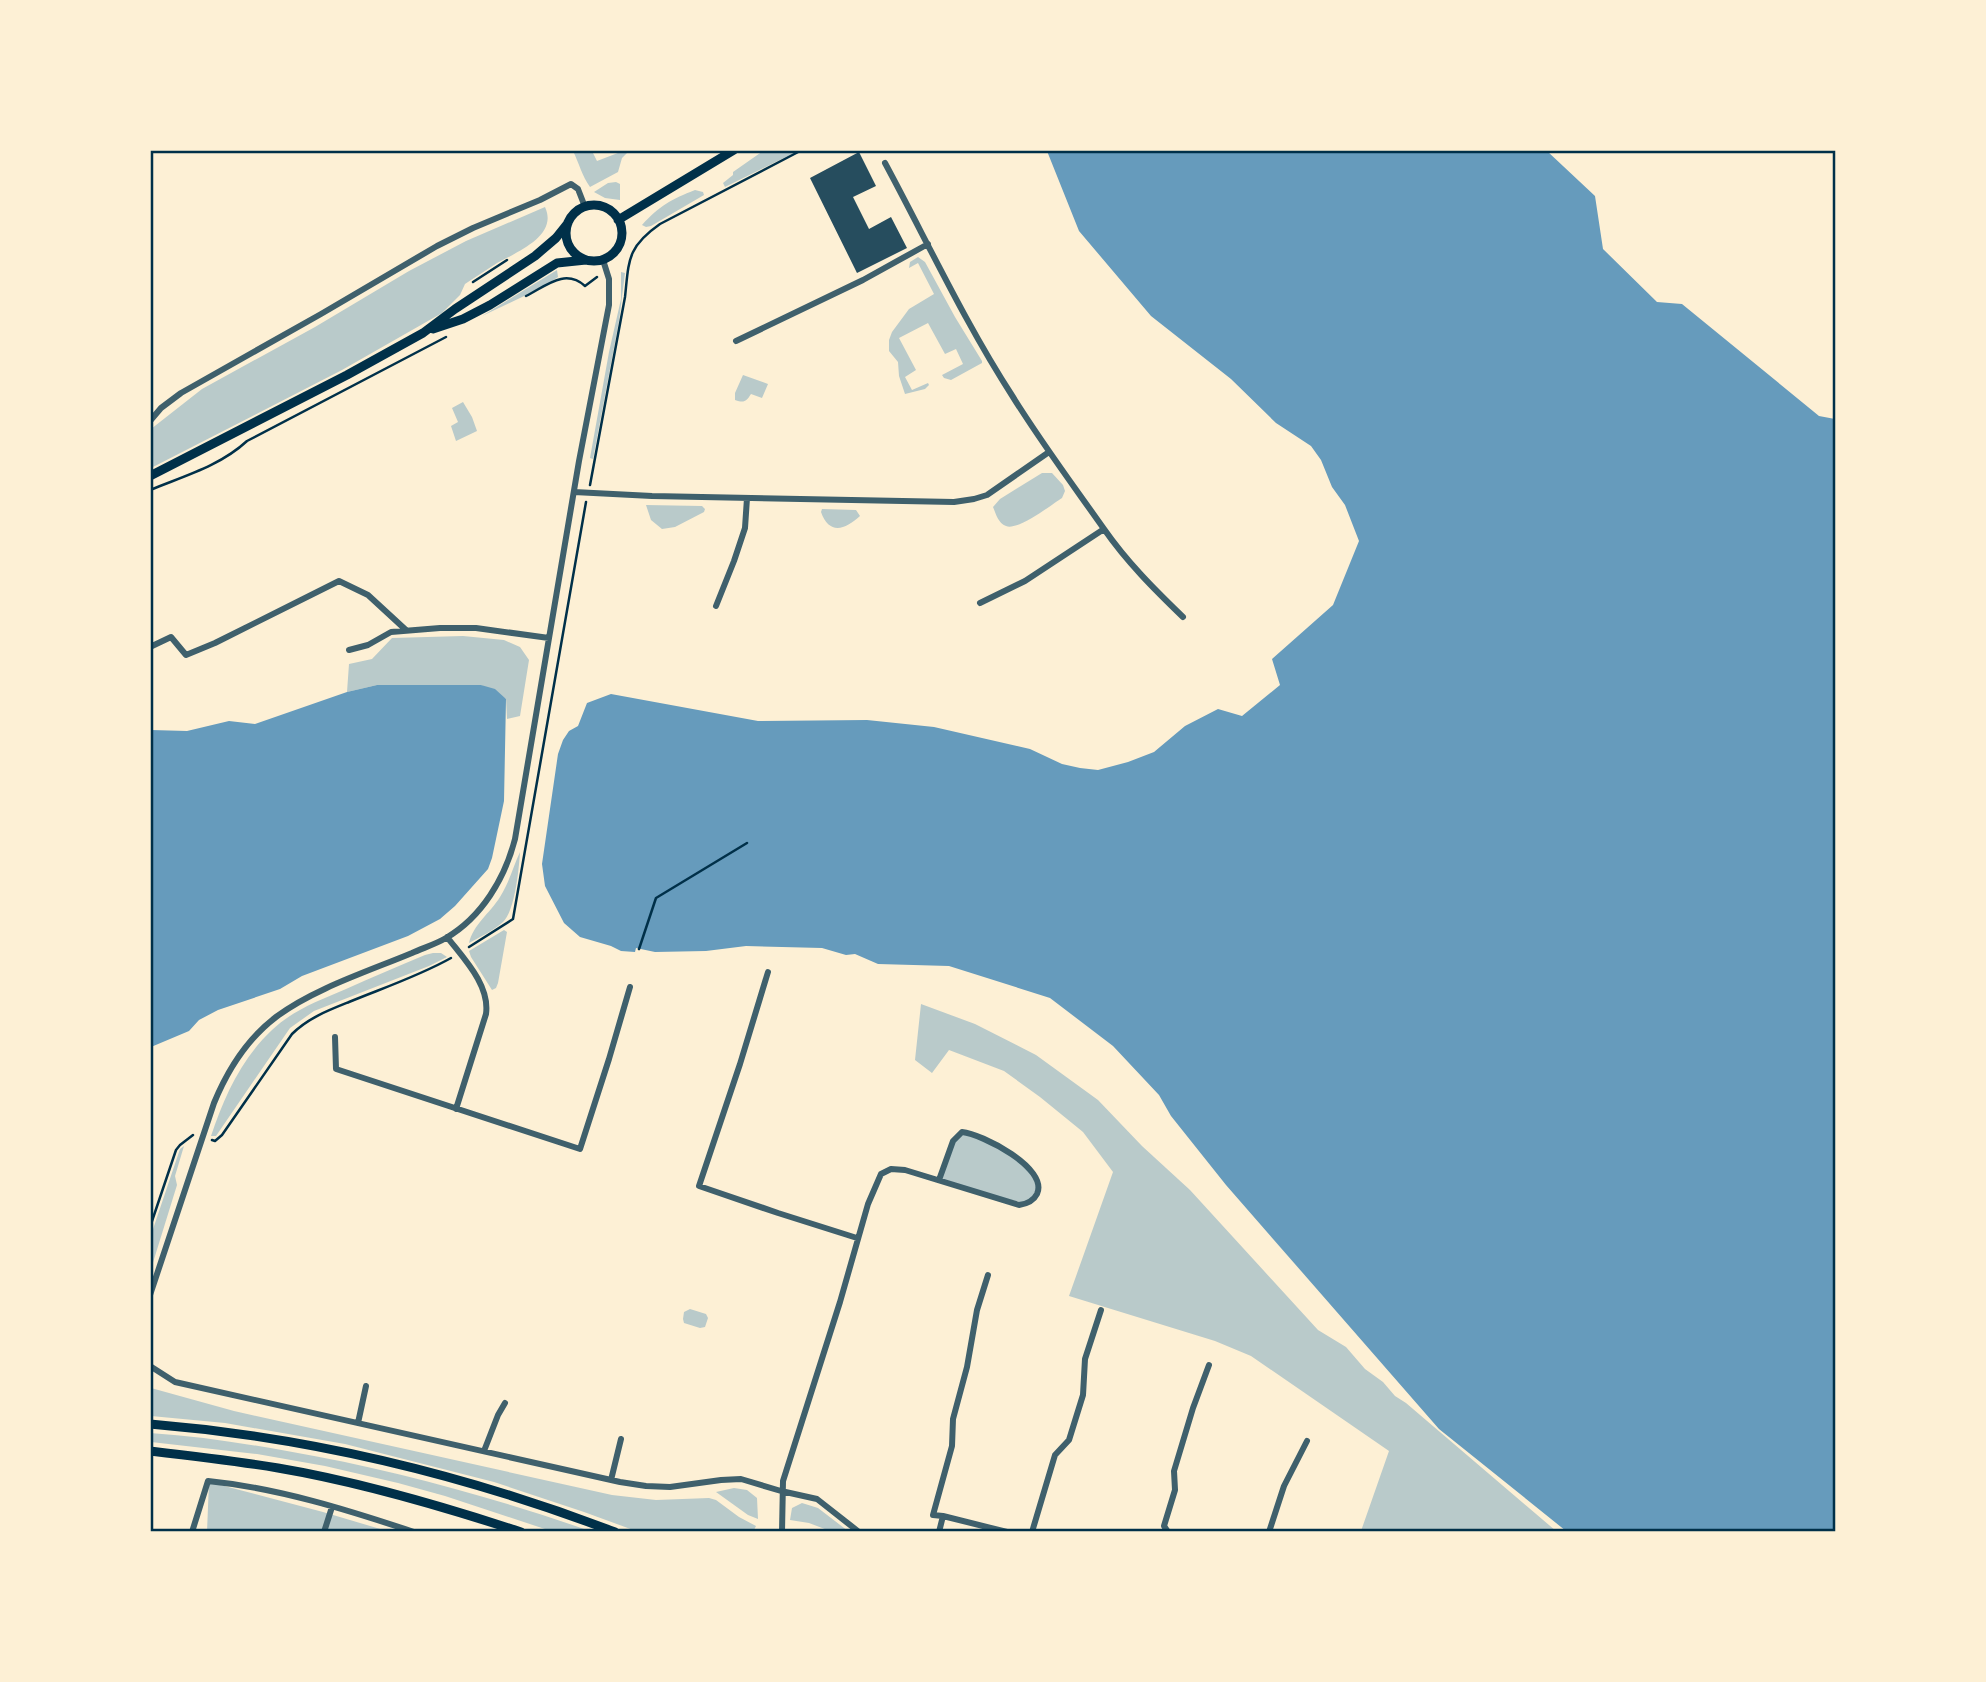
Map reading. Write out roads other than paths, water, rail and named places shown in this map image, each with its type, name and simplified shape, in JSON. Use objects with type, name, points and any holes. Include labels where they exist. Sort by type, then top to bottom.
[{"type":"main road","points":[[618,220],[734,150]]},
{"type":"main road","points":[[150,476],[423,333],[535,256],[556,238],[575,213],[585,207],[600,206],[618,220],[621,240],[615,252],[603,260],[557,263],[463,319],[423,333]]},
{"type":"main road","points":[[568,223],[566,230],[569,245],[579,257],[586,260]]},
{"type":"main road","points":[[150,1424],[201,1428],[375,1459],[510,1496],[615,1531]]},
{"type":"main road","points":[[150,1451],[279,1468],[440,1506],[521,1531]]},
{"type":"street","points":[[885,163],[955,298],[1005,385],[1120,552],[1143,580],[1183,617]]},
{"type":"street","points":[[150,421],[161,408],[181,393],[415,258],[473,228],[571,184],[578,189],[585,207]]},
{"type":"street","points":[[736,341],[863,280],[928,244]]},
{"type":"street","points":[[150,1295],[217,1094],[232,1065],[247,1045],[291,1007],[447,937],[479,909],[497,885],[510,861],[609,305],[610,293],[603,260]]},
{"type":"street","points":[[574,492],[954,502],[974,499],[991,492],[1049,452]]},
{"type":"street","points":[[716,606],[745,528],[747,498]]},
{"type":"street","points":[[980,603],[1025,581],[1104,529]]},
{"type":"street","points":[[150,647],[171,637],[186,655],[339,581],[368,595],[406,630]]},
{"type":"street","points":[[349,650],[368,645],[391,632],[406,630],[476,628],[549,638]]},
{"type":"street","points":[[447,937],[482,988],[488,1004],[456,1109]]},
{"type":"street","points":[[768,972],[699,1185],[858,1238]]},
{"type":"street","points":[[335,1037],[336,1069],[580,1149],[630,987]]},
{"type":"street","points":[[782,1531],[783,1481],[877,1180],[891,1168],[905,1170],[939,1181],[1019,1205],[1032,1201],[1039,1190],[1039,1182],[1030,1168],[987,1141],[962,1132],[953,1141],[939,1181]]},
{"type":"street","points":[[988,1275],[977,1310],[967,1367],[953,1419],[952,1446],[933,1515],[1007,1531]]},
{"type":"street","points":[[1032,1531],[1055,1455],[1069,1440],[1083,1395],[1085,1359],[1101,1310]]},
{"type":"street","points":[[1168,1531],[1164,1526],[1175,1490],[1174,1471],[1209,1365]]},
{"type":"street","points":[[150,1366],[175,1382],[611,1480],[670,1487],[741,1479],[817,1499],[859,1531]]},
{"type":"street","points":[[358,1423],[366,1385]]},
{"type":"street","points":[[484,1451],[505,1403]]},
{"type":"street","points":[[611,1480],[621,1439]]},
{"type":"street","points":[[1269,1531],[1284,1486],[1307,1441]]},
{"type":"street","points":[[192,1531],[208,1481],[245,1486],[332,1507],[414,1531]]},
{"type":"street","points":[[324,1531],[332,1507]]},
{"type":"street","points":[[939,1531],[943,1516]]},
{"type":"water","points":[[1047,151],[1547,151],[1595,196],[1603,249],[1657,302],[1682,304],[1819,416],[1835,419],[1835,1531],[1566,1531],[1439,1429],[1226,1185],[1171,1116],[1159,1095],[1113,1046],[1050,998],[949,966],[878,964],[855,954],[846,955],[822,948],[746,946],[706,951],[655,952],[636,948],[635,952],[621,951],[580,937],[564,923],[545,886],[542,864],[558,754],[569,731],[578,726],[587,703],[611,694],[758,721],[867,720],[934,727],[1030,749],[1062,764],[1098,770],[1154,752],[1185,726],[1218,709],[1242,716],[1280,685],[1272,659],[1333,605],[1359,541],[1345,505],[1332,487],[1321,460],[1311,446],[1276,423],[1231,379],[1151,316],[1079,231]]},
{"type":"water","points":[[377,685],[481,685],[495,689],[506,699],[504,801],[488,869],[440,919],[408,936],[302,976],[280,989],[218,1010],[199,1020],[189,1031],[151,1047],[151,730],[187,731],[229,721],[255,724],[347,692]]}]
